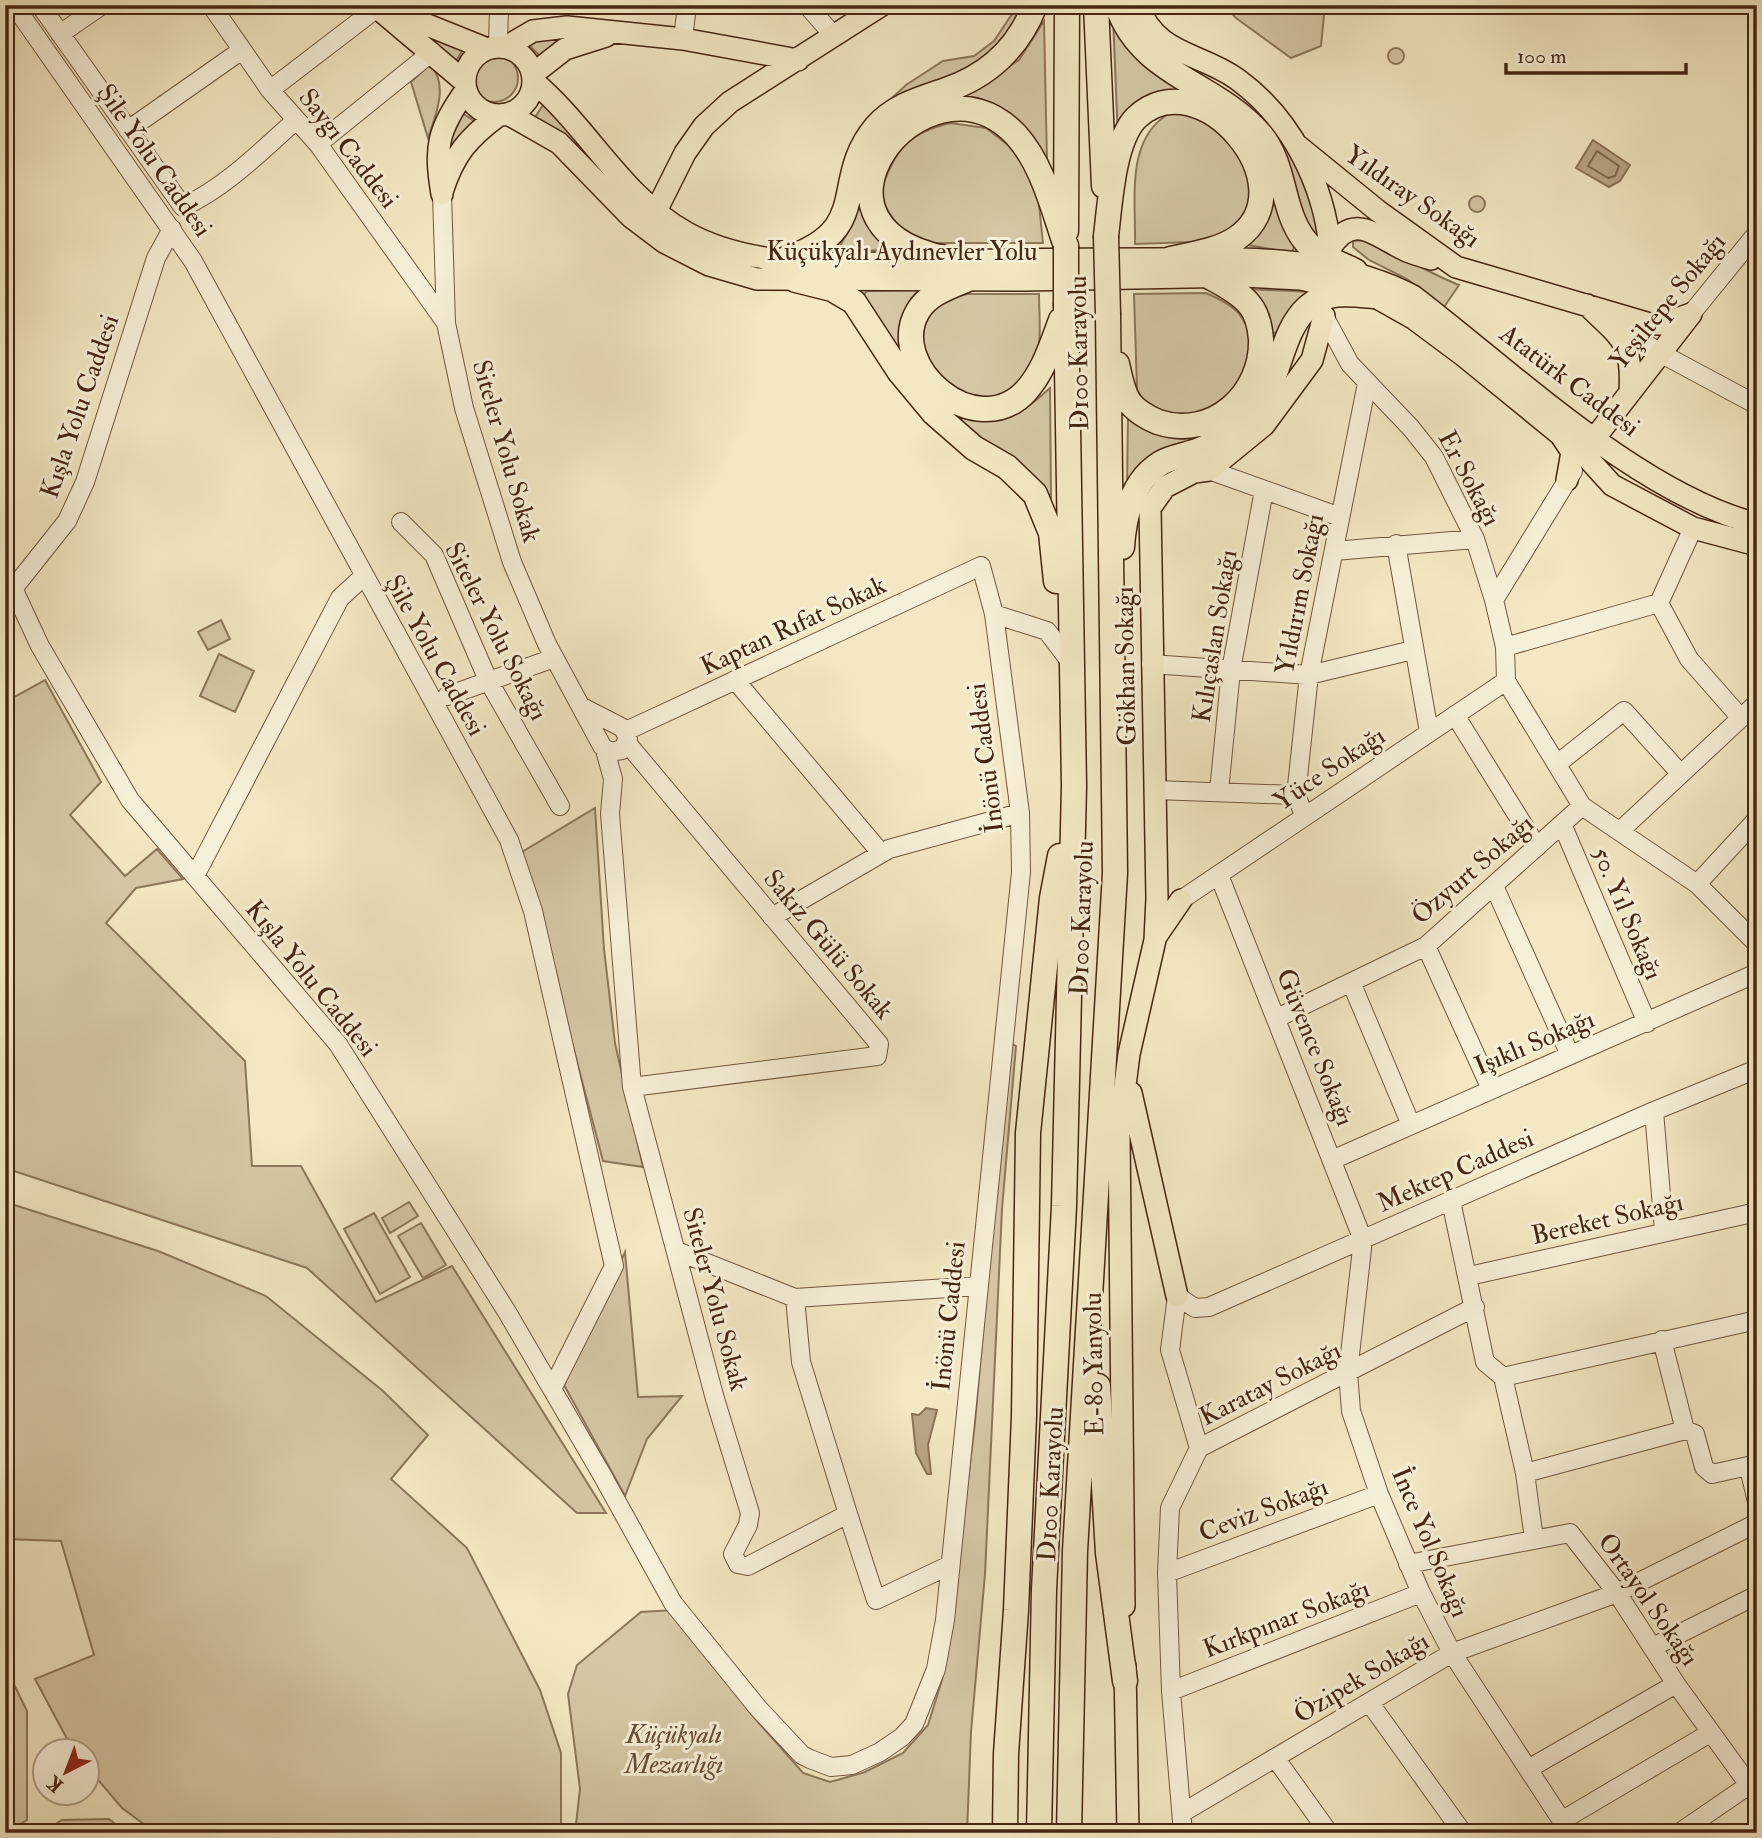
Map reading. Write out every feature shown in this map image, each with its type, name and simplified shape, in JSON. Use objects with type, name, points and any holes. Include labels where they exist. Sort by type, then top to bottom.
[{"type":"highway","points":[[1035,5],[1021,36],[992,66],[971,80],[897,110],[876,127],[860,152],[842,222],[791,270],[854,302],[899,371],[934,413],[974,448],[1007,467],[1035,494],[1052,533],[1061,628],[1072,664]]},
{"type":"highway","name":"D100 Karayolu","points":[[1039,1833],[1044,1590],[1064,1206],[1074,786],[1066,306],[1067,5]]},
{"type":"highway","name":"D100 Karayolu","points":[[1069,1833],[1075,1551],[1115,873],[1108,315],[1096,5]]},
{"type":"highway","points":[[1117,5],[1133,38],[1151,58],[1236,110],[1262,136],[1281,170],[1291,216],[1301,236],[1314,251],[1355,271]]},
{"type":"highway","points":[[1106,236],[1117,163],[1135,119],[1149,108],[1172,101],[1200,106],[1229,127],[1251,158],[1262,180],[1262,202],[1248,227],[1237,237],[1223,245],[1171,259]]},
{"type":"highway","points":[[965,270],[903,244],[881,223],[870,196],[874,170],[891,140],[910,125],[936,113],[975,112],[994,118],[1015,134],[1036,167],[1066,246]]},
{"type":"highway","points":[[965,270],[927,300],[912,323],[910,338],[921,368],[943,394],[967,408],[999,408],[1025,392],[1048,354],[1066,306]]},
{"type":"highway","points":[[1108,315],[1121,384],[1129,403],[1149,418],[1171,426],[1199,424],[1223,415],[1245,394],[1255,377],[1261,356],[1261,333],[1252,306],[1210,277]]},
{"type":"highway","points":[[1111,687],[1123,535],[1129,507],[1140,481],[1162,463],[1205,449],[1242,422],[1265,397],[1295,323],[1308,306],[1335,293],[1374,296]]},
{"type":"highway","points":[[1005,1833],[1006,1754],[1016,1610],[1024,1416],[1028,1133],[1052,898],[1074,786]]},
{"type":"highway","points":[[1091,1275],[1108,1553],[1125,1681]]},
{"type":"highway","points":[[1015,1833],[1044,1590]]},
{"type":"main road","points":[[655,213],[685,153],[705,126],[752,87],[882,5]]},
{"type":"main road","points":[[1138,5],[1145,24],[1158,38],[1180,53],[1237,79],[1262,102],[1298,146],[1327,214],[1330,248],[1339,234],[1354,228],[1370,230],[1407,251],[1456,267]]},
{"type":"main road","points":[[380,6],[521,54],[533,78]]},
{"type":"main road","points":[[380,6],[432,52],[465,86],[482,110],[504,115]]},
{"type":"main road","points":[[442,194],[437,141],[465,86],[468,65],[474,57],[544,28],[683,39],[798,60]]},
{"type":"main road","points":[[442,194],[459,151],[471,136],[524,104],[533,78],[565,48],[618,33]]},
{"type":"main road","points":[[748,49],[754,59],[752,87]]},
{"type":"main road","name":"Küçükyalı Aydınevler Yolu","points":[[533,78],[575,119],[631,190],[655,213],[688,233],[730,252],[791,270]]},
{"type":"main road","name":"Küçükyalı Aydınevler Yolu","points":[[504,115],[559,143],[631,217],[664,242],[709,265],[757,279],[791,270],[881,263],[965,270],[1301,279],[1374,296],[1413,318],[1556,430]]},
{"type":"main road","name":"Yıldıray Sokağı","points":[[1298,146],[1378,211],[1456,267],[1583,302],[1650,324],[1663,324],[1691,314]]},
{"type":"main road","name":"Küçükyalı Aydınevler Yolu","points":[[965,270],[1171,259],[1299,261],[1355,271]]},
{"type":"main road","name":"Atatürk Caddesi","points":[[1355,271],[1381,279],[1413,296],[1552,404],[1589,445],[1612,485],[1693,528],[1757,545]]},
{"type":"main road","name":"Yıldıray Sokağı","points":[[1583,302],[1623,340],[1629,354],[1625,398]]},
{"type":"main road","name":"Yeşiltepe Sokağı","points":[[1589,445],[1691,314]]},
{"type":"main road","points":[[1209,470],[1264,425],[1312,360],[1324,316]]},
{"type":"main road","points":[[1552,404],[1592,417],[1605,414],[1625,398]]},
{"type":"main road","points":[[1556,430],[1572,452],[1567,480]]},
{"type":"main road","name":"Atatürk Caddesi","points":[[1556,430],[1686,497],[1757,524]]},
{"type":"main road","name":"Gökhan Sokağı","points":[[1157,898],[1150,508],[1165,487],[1194,472],[1209,470]]},
{"type":"main road","points":[[1157,898],[1181,900]]},
{"type":"main road","name":"E-80 Yanyolu","points":[[1128,1833],[1118,1226],[1119,1133],[1128,1063],[1155,940],[1157,898]]},
{"type":"main road","points":[[1155,940],[1160,926],[1181,900]]},
{"type":"main road","points":[[1128,1063],[1132,1109],[1149,1170],[1177,1296]]},
{"type":"main road","points":[[1118,1226],[1131,1171],[1139,1165],[1149,1170]]},
{"type":"street","name":"Şile Yolu Caddesi","points":[[14,5],[193,261],[363,577],[509,840],[533,911],[614,1266],[552,1389]]},
{"type":"street","points":[[40,5],[183,207],[203,198],[231,177],[295,121]]},
{"type":"street","points":[[61,34],[102,5]]},
{"type":"street","name":"Saygı Caddesi","points":[[211,5],[270,90],[318,144],[446,323]]},
{"type":"street","points":[[497,48],[499,5]]},
{"type":"street","points":[[683,39],[687,5]]},
{"type":"street","points":[[807,5],[833,35]]},
{"type":"street","points":[[270,90],[380,6]]},
{"type":"street","points":[[128,130],[242,50]]},
{"type":"street","points":[[318,144],[432,52]]},
{"type":"street","name":"Siteler Yolu Sokak","points":[[442,194],[446,323],[464,408],[494,512],[554,658],[602,746],[613,779],[610,814],[632,1087],[750,1513],[748,1525],[733,1554],[738,1564],[748,1566],[848,1514]]},
{"type":"street","name":"Kışla Yolu Caddesi","points":[[13,589],[67,521],[85,482],[156,258],[172,229]]},
{"type":"street","name":"Yeşiltepe Sokağı","points":[[1691,314],[1757,233]]},
{"type":"street","name":"Yıldıray Sokağı","points":[[1583,302],[1660,353],[1757,405]]},
{"type":"street","name":"Er Sokağı","points":[[1324,316],[1350,364],[1411,428],[1434,457],[1475,539],[1505,647],[1506,681]]},
{"type":"street","points":[[1312,360],[1337,357],[1350,364]]},
{"type":"street","name":"Yıldırım Sokağı","points":[[1304,815],[1296,795],[1310,675],[1367,383]]},
{"type":"street","points":[[1494,600],[1589,445]]},
{"type":"street","points":[[1209,470],[1340,517]]},
{"type":"street","name":"Kılıçaslan Sokağı","points":[[1219,791],[1231,670],[1264,490]]},
{"type":"street","name":"Siteler Yolu Sokağı","points":[[401,522],[434,555],[488,680],[560,806]]},
{"type":"street","points":[[1505,647],[1659,603],[1693,528]]},
{"type":"street","points":[[1334,551],[1475,539]]},
{"type":"street","points":[[1396,544],[1429,732]]},
{"type":"street","name":"İnönü Caddesi","points":[[662,1587],[758,1708],[802,1755],[831,1767],[852,1765],[880,1752],[914,1724],[936,1669],[950,1565],[979,1286],[985,1201],[1012,982],[1021,872],[1020,813],[994,614],[981,566]]},
{"type":"street","name":"Kaptan Rıfat Sokak","points":[[602,746],[618,752],[622,732],[981,566]]},
{"type":"street","name":"Kışla Yolu Caddesi","points":[[5,571],[40,646],[130,800],[338,1044],[507,1312],[603,1478],[662,1587]]},
{"type":"street","points":[[195,876],[340,598],[363,577]]},
{"type":"street","points":[[1659,603],[1689,659],[1740,717]]},
{"type":"street","points":[[994,614],[1047,631],[1072,664]]},
{"type":"street","points":[[1151,664],[1310,675],[1413,650]]},
{"type":"street","points":[[447,696],[554,658]]},
{"type":"street","points":[[735,680],[881,853]]},
{"type":"street","points":[[1506,681],[1582,806],[1697,884],[1757,944]]},
{"type":"street","name":"Yüce Sokağı","points":[[1181,900],[1506,681]]},
{"type":"street","points":[[1621,830],[1757,703]]},
{"type":"street","points":[[582,707],[622,732]]},
{"type":"street","points":[[1557,764],[1624,711],[1680,773]]},
{"type":"street","points":[[1455,715],[1537,847]]},
{"type":"street","points":[[602,746],[603,728],[622,732]]},
{"type":"street","name":"Sakız Gülü Sokak","points":[[622,732],[879,1044],[877,1056],[632,1087]]},
{"type":"street","points":[[1155,790],[1296,795]]},
{"type":"street","name":"Özyurt Sokağı","points":[[1277,1018],[1426,946],[1582,806]]},
{"type":"street","points":[[772,917],[881,853],[1020,813]]},
{"type":"street","points":[[1697,884],[1757,819]]},
{"type":"street","name":"50. Yıl Sokağı","points":[[1562,824],[1647,1023]]},
{"type":"street","name":"Güvence Sokağı","points":[[1219,875],[1363,1240]]},
{"type":"street","points":[[1494,886],[1570,1055]]},
{"type":"street","points":[[1426,946],[1491,1090]]},
{"type":"street","name":"Işıklı Sokağı","points":[[1332,1160],[1757,973]]},
{"type":"street","points":[[1351,982],[1411,1125]]},
{"type":"street","name":"Mektep Caddesi","points":[[1177,1296],[1195,1308],[1209,1307],[1654,1111],[1757,1069]]},
{"type":"street","points":[[1654,1111],[1664,1231]]},
{"type":"street","points":[[1451,1201],[1469,1276],[1485,1362],[1503,1377],[1525,1473],[1534,1539]]},
{"type":"street","name":"Bereket Sokağı","points":[[1469,1276],[1757,1212]]},
{"type":"street","name":"İnce Yol Sokağı","points":[[1363,1240],[1348,1372],[1351,1410],[1379,1494],[1421,1593],[1452,1653],[1565,1827]]},
{"type":"street","points":[[677,1251],[795,1298],[979,1286]]},
{"type":"street","points":[[1177,1296],[1170,1350],[1199,1448]]},
{"type":"street","points":[[795,1298],[801,1362],[876,1600],[950,1565]]},
{"type":"street","name":"Karatay Sokağı","points":[[1183,1833],[1171,1691],[1167,1573],[1170,1508],[1199,1448],[1475,1307]]},
{"type":"street","points":[[1503,1377],[1757,1320]]},
{"type":"street","points":[[1662,1340],[1685,1430]]},
{"type":"street","points":[[1525,1473],[1685,1430],[1695,1434],[1703,1467],[1712,1474],[1753,1466],[1757,1503]]},
{"type":"street","name":"Ceviz Sokağı","points":[[1167,1573],[1379,1494]]},
{"type":"street","name":"Özipek Sokağı","points":[[1182,1813],[1452,1653],[1617,1593],[1757,1523]]},
{"type":"street","name":"Ortayol Sokağı","points":[[1408,1564],[1570,1533],[1617,1593],[1710,1733],[1754,1790]]},
{"type":"street","name":"Kırkpınar Sokağı","points":[[1171,1691],[1421,1593]]},
{"type":"street","points":[[1653,1647],[1757,1595]]},
{"type":"street","points":[[1528,1769],[1676,1684]]},
{"type":"street","points":[[1368,1702],[1463,1833]]},
{"type":"street","points":[[1565,1827],[1710,1733]]},
{"type":"street","points":[[1276,1759],[1329,1833]]},
{"type":"street","points":[[1679,1833],[1754,1790]]},
{"type":"green space","points":[[1018,5],[1028,5],[1000,52],[870,118],[906,85],[943,61],[974,56],[994,41]]},
{"type":"green space","points":[[1224,5],[1325,5],[1321,46],[1291,58],[1236,18]]},
{"type":"green space","points":[[1113,17],[1197,91],[1118,139]]},
{"type":"green space","points":[[1044,21],[1047,162],[964,105],[962,97],[1019,60]]},
{"type":"green space","points":[[405,22],[464,48],[454,64]]},
{"type":"green space","points":[[577,35],[543,59],[527,43]]},
{"type":"green space","points":[[1393,48],[1399,48],[1404,56],[1402,62],[1393,64],[1388,59],[1388,53]]},
{"type":"green space","points":[[494,54],[511,61],[518,78],[511,95],[494,102],[477,95],[470,78],[477,61]]},
{"type":"green space","points":[[430,64],[436,72],[440,90],[428,138],[411,82]]},
{"type":"green space","points":[[545,102],[603,166],[571,140],[534,119]]},
{"type":"green space","points":[[459,111],[474,121],[445,155]]},
{"type":"green space","points":[[1170,113],[1201,115],[1240,150],[1256,197],[1234,232],[1192,242],[1135,244],[1135,190],[1139,154],[1156,124]]},
{"type":"green space","points":[[1260,117],[1294,156],[1325,243],[1304,220],[1286,164]]},
{"type":"green space","points":[[950,123],[986,128],[1012,148],[1037,186],[1043,243],[928,243],[910,235],[892,218],[879,194],[897,156],[911,139]]},
{"type":"green space","points":[[1276,175],[1297,239],[1292,253],[1248,245],[1266,222]]},
{"type":"green space","points":[[1474,196],[1480,196],[1485,204],[1483,210],[1474,212],[1469,207],[1469,201]]},
{"type":"green space","points":[[867,204],[889,244],[885,250],[846,251],[840,246],[851,226],[857,205]]},
{"type":"green space","points":[[1365,240],[1459,285],[1444,307],[1407,279],[1369,260],[1353,247],[1353,241]]},
{"type":"green space","points":[[927,289],[909,368],[861,298],[867,291]]},
{"type":"green space","points":[[1247,289],[1313,292],[1284,328],[1273,334],[1267,317]]},
{"type":"green space","points":[[1206,293],[1226,303],[1238,313],[1247,327],[1254,347],[1236,389],[1208,413],[1166,414],[1146,404],[1137,390],[1134,294]]},
{"type":"green space","points":[[967,294],[1039,294],[1040,335],[1031,370],[1015,387],[1005,393],[982,399],[960,394],[942,380],[929,362],[923,342],[926,322],[940,305]]},
{"type":"green space","points":[[1050,388],[1051,497],[1027,470],[978,439],[945,406],[976,418],[1001,419],[1024,409]]},
{"type":"green space","points":[[1128,414],[1151,430],[1170,438],[1191,438],[1217,433],[1127,490]]},
{"type":"green space","points":[[221,620],[230,639],[208,650],[198,632]]},
{"type":"green space","points":[[219,654],[254,671],[235,712],[200,696]]},
{"type":"green space","points":[[45,680],[101,782],[70,815],[125,876],[157,849],[183,879],[136,888],[106,923],[245,1061],[252,1166],[301,1166],[376,1302],[452,1266],[606,1513],[577,1513],[307,1268],[5,1168],[5,702]]},
{"type":"green space","points":[[595,808],[604,949],[615,1043],[643,1167],[603,1161],[522,852]]},
{"type":"green space","name":"Küçükyalı Mezarlığı","points":[[1009,1042],[1016,1046],[1002,1209],[985,1574],[971,1732],[967,1833],[575,1833],[580,1789],[568,1694],[577,1665],[641,1612],[674,1610],[752,1715],[803,1773],[830,1782],[865,1772],[903,1753],[928,1725],[942,1680],[975,1422]]},
{"type":"green space","points":[[5,1202],[158,1251],[266,1296],[383,1391],[428,1435],[391,1479],[467,1548],[540,1690],[561,1753],[561,1833],[156,1833],[122,1808],[102,1784],[102,1736],[66,1736],[35,1679],[94,1655],[61,1541],[5,1539]]},
{"type":"green space","points":[[409,1202],[418,1216],[390,1233],[382,1218]]},
{"type":"green space","points":[[374,1213],[410,1277],[380,1294],[344,1229]]},
{"type":"green space","points":[[421,1223],[446,1265],[423,1278],[398,1236]]},
{"type":"green space","points":[[625,1252],[638,1397],[682,1396],[647,1439],[625,1496],[564,1385]]},
{"type":"green space","points":[[5,1666],[27,1711],[27,1820],[5,1833]]},
{"type":"green space","points":[[109,1819],[127,1833],[41,1833],[62,1820]]},
{"type":"water","points":[[1593,140],[1630,165],[1620,181],[1609,187],[1576,168]]},
{"type":"water","points":[[926,1408],[937,1410],[928,1445],[931,1474],[927,1474],[916,1453],[912,1414],[919,1415]]}]
